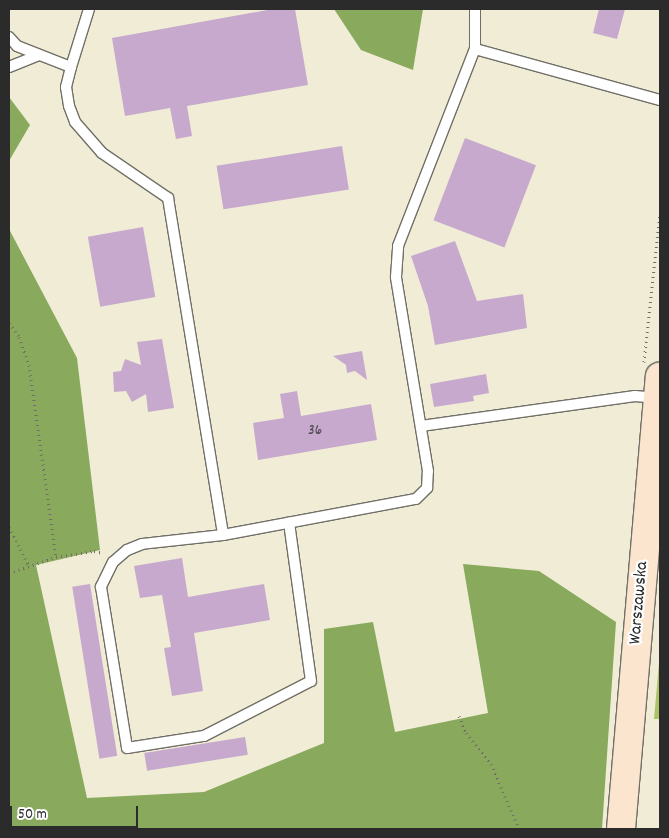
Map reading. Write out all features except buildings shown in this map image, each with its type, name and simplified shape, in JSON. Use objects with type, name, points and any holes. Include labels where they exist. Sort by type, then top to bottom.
[{"type":"main road","name":"Warszawska","points":[[622,829],[653,390]]},
{"type":"lane","points":[[89,9],[70,67],[66,87],[75,122],[102,153],[168,198],[223,535]]},
{"type":"lane","points":[[289,523],[311,681],[204,736],[127,748],[101,588],[113,562],[127,550],[142,544],[223,535],[416,499],[427,488],[428,471],[396,277],[398,246],[475,49],[475,9]]},
{"type":"lane","points":[[9,37],[17,46],[70,67]]},
{"type":"lane","points":[[475,49],[660,100]]},
{"type":"lane","points":[[9,67],[39,56]]},
{"type":"lane","points":[[421,426],[653,390]]},
{"type":"path","points":[[653,390],[660,214]]},
{"type":"path","points":[[9,323],[19,337],[29,365],[56,557]]},
{"type":"path","points":[[9,527],[28,564]]},
{"type":"path","points":[[9,573],[28,564],[94,551],[107,554],[113,562]]},
{"type":"path","points":[[459,716],[466,733],[491,764],[519,829]]},
{"type":"green space","points":[[334,9],[423,9],[413,70],[361,50]]},
{"type":"green space","points":[[9,97],[30,125],[9,161]]},
{"type":"green space","points":[[9,229],[77,358],[100,550],[36,565],[87,798],[204,792],[324,743],[324,629],[373,622],[395,732],[488,713],[463,564],[539,571],[616,622],[602,829],[9,829]]},
{"type":"green space","points":[[660,652],[660,719],[654,719]]}]
